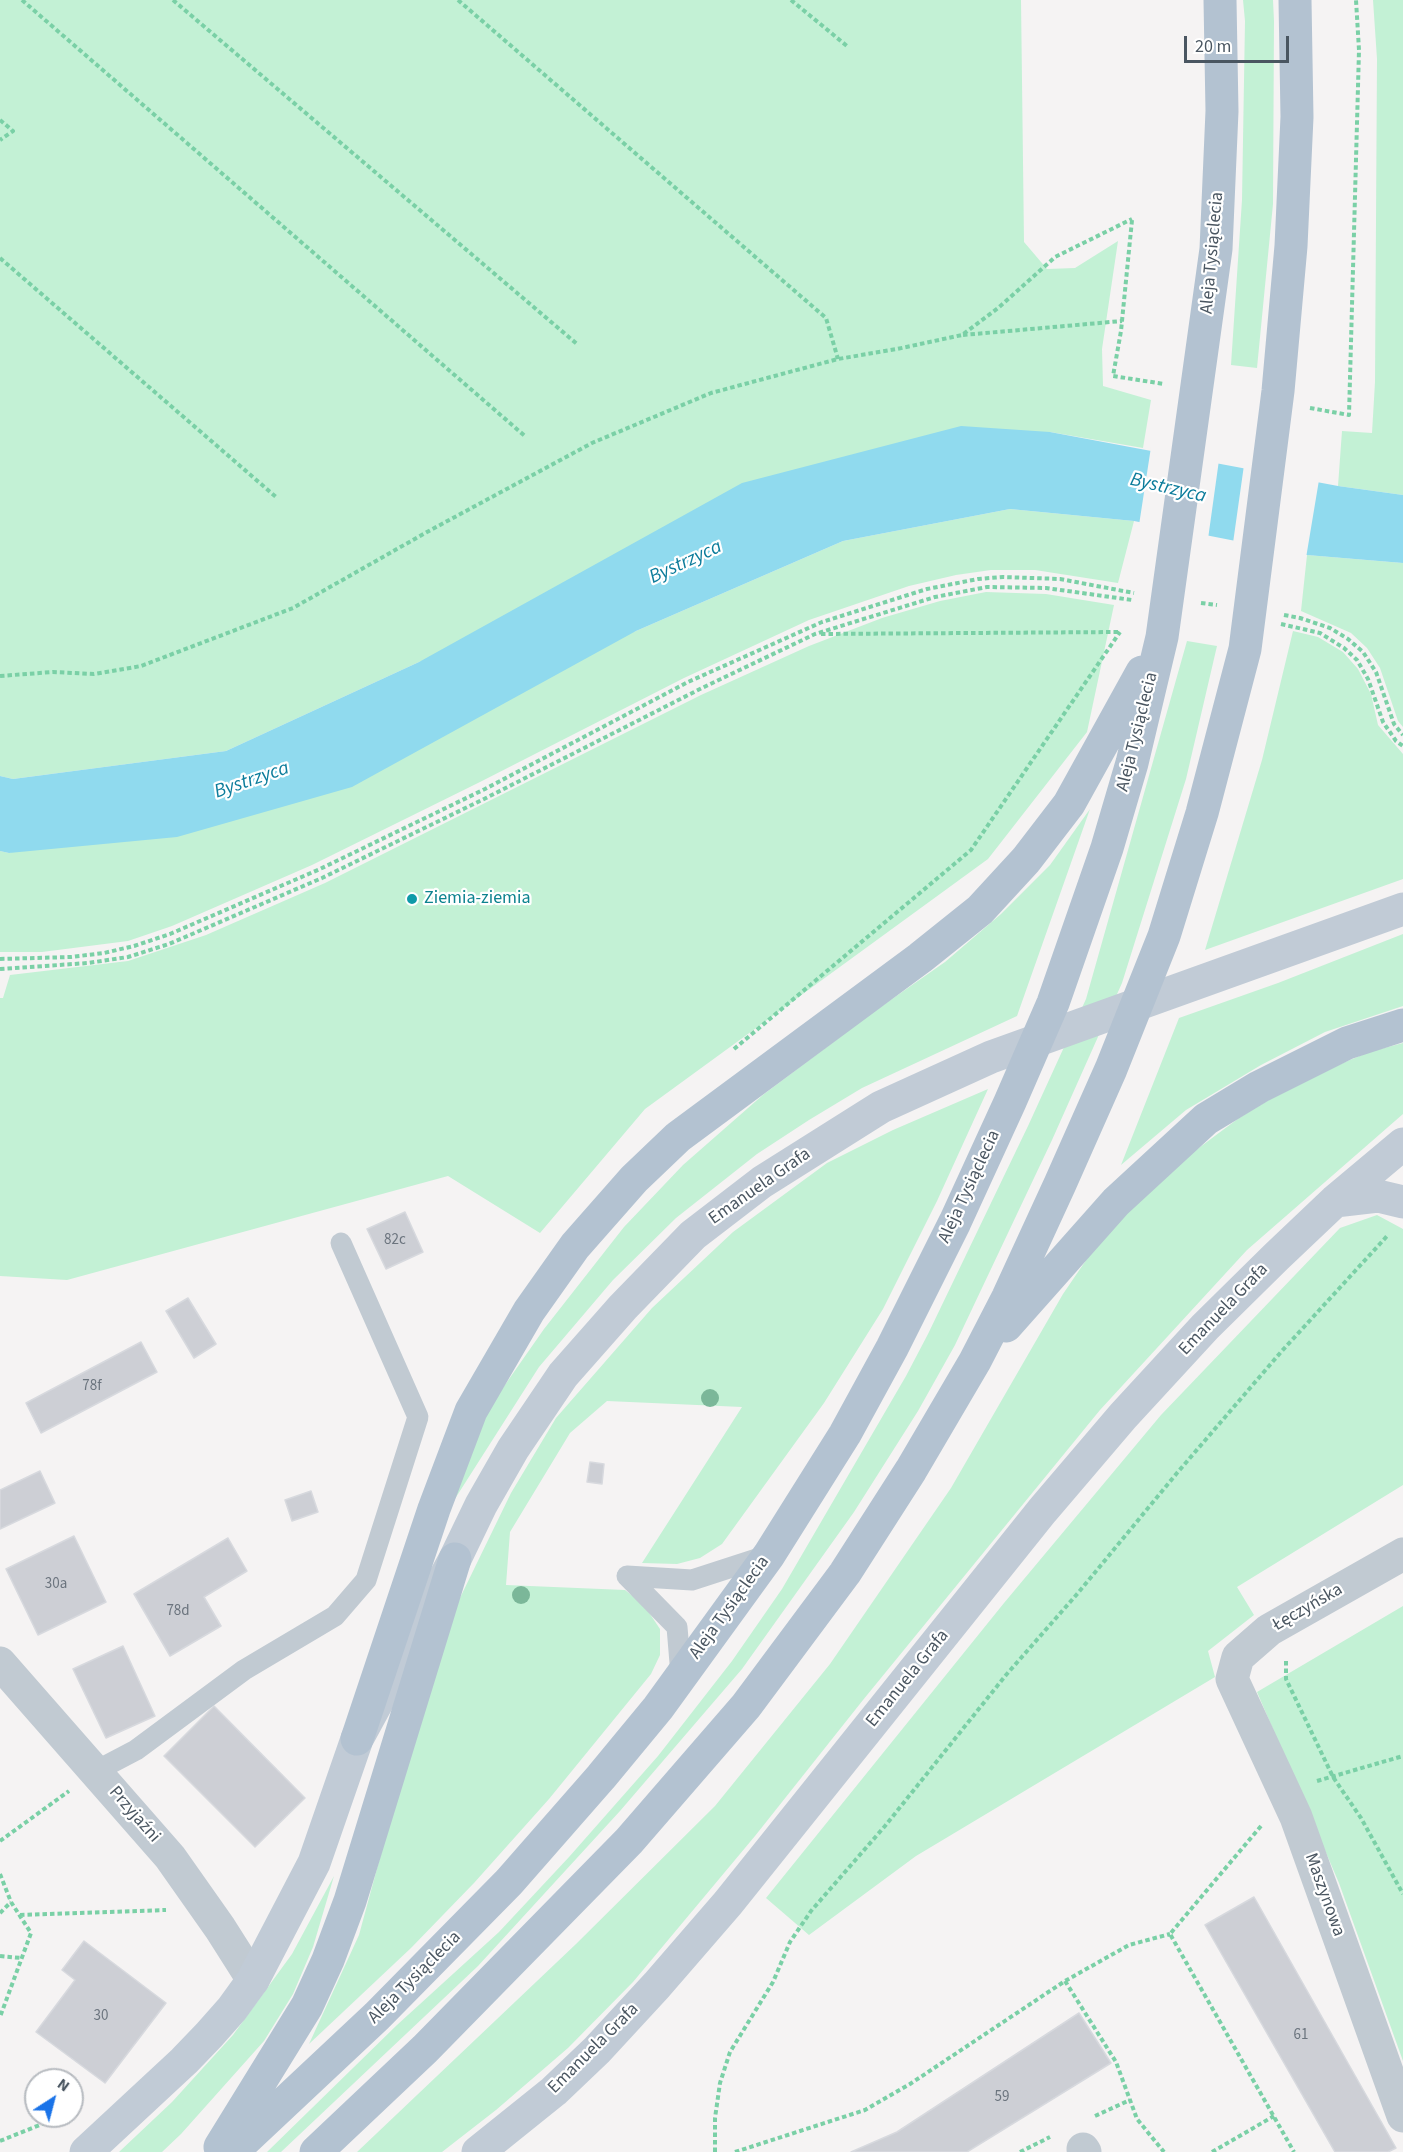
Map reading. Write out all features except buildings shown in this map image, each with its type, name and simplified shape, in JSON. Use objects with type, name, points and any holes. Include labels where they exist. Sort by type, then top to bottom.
[{"type":"main road","name":"Aleja Tysiąclecia","points":[[232,2152],[377,2016],[509,1882],[658,1708],[770,1555],[845,1434],[892,1348],[959,1212],[1053,1003],[1079,934],[1132,763],[1162,637],[1216,249],[1222,111],[1220,0]]},
{"type":"main road","points":[[316,2152],[425,2049],[628,1841],[746,1706],[845,1573],[911,1470],[975,1361],[1008,1297],[1065,1174],[1111,1069],[1164,936],[1202,813],[1245,649],[1278,391],[1291,246],[1297,117],[1295,0]]},
{"type":"main road","points":[[357,1739],[435,1509],[471,1411],[529,1311],[575,1246],[634,1179],[678,1137],[920,958],[980,910],[1026,860],[1069,804],[1162,637]]},
{"type":"main road","points":[[975,1361],[1116,1202],[1206,1119],[1259,1087],[1347,1044],[1403,1025]]},
{"type":"main road","points":[[217,2152],[306,2006],[328,1960],[350,1901],[455,1559]]},
{"type":"street","name":"Emanuela Grafa","points":[[86,2152],[184,2061],[232,2010],[253,1980],[314,1863],[357,1739],[455,1559],[481,1505],[562,1376],[623,1306],[693,1235],[762,1182],[881,1107],[991,1058],[1403,909]]},
{"type":"street","name":"Emanuela Grafa","points":[[478,2152],[554,2091],[597,2050],[657,1985],[728,1903],[1042,1510],[1123,1416],[1205,1327],[1335,1201],[1403,1144]]},
{"type":"street","points":[[1335,1201],[1378,1196],[1399,1215]]},
{"type":"street","name":"Łęczyńska","points":[[1232,1679],[1238,1657],[1269,1630],[1403,1554]]},
{"type":"street","name":"Przyjaźni","points":[[0,1663],[170,1857],[253,1980]]},
{"type":"street","name":"Maszynowa","points":[[1232,1679],[1296,1817],[1403,2116]]},
{"type":"lane","points":[[96,1771],[136,1750],[244,1670],[334,1617],[366,1580],[418,1417],[341,1243]]},
{"type":"lane","points":[[681,1675],[677,1627],[627,1576],[692,1580],[770,1555]]},
{"type":"path","points":[[22,0],[526,437]]},
{"type":"path","points":[[173,0],[577,344]]},
{"type":"path","points":[[458,0],[826,318],[838,359]]},
{"type":"path","points":[[790,0],[847,46]]},
{"type":"path","points":[[1349,415],[1359,50],[1356,0]]},
{"type":"path","points":[[0,120],[12,131],[0,140]]},
{"type":"path","points":[[962,335],[998,308],[1055,258],[1132,219],[1122,321],[1113,376]]},
{"type":"path","points":[[0,258],[276,497]]},
{"type":"path","points":[[0,676],[53,672],[94,674],[141,666],[293,608],[592,443],[711,393],[838,359],[962,335],[1122,321]]},
{"type":"path","points":[[0,959],[71,957],[104,953],[170,934],[320,869],[465,799],[688,682],[822,622],[955,582],[1003,577],[1060,579],[1143,594]]},
{"type":"path","points":[[0,969],[88,963],[128,957],[169,944],[322,878],[815,634],[935,597],[987,587],[1046,588],[1140,602]]},
{"type":"path","points":[[1199,603],[1221,606]]},
{"type":"path","points":[[1277,614],[1300,618],[1330,628],[1363,652],[1376,672],[1394,724],[1403,735]]},
{"type":"path","points":[[1277,623],[1320,633],[1344,648],[1357,660],[1368,679],[1383,722],[1396,741],[1403,746]]},
{"type":"path","points":[[815,634],[1120,632]]},
{"type":"path","points":[[715,2152],[715,2118],[720,2084],[730,2052],[773,1982],[790,1942],[811,1911],[885,1826],[1006,1675],[1399,1215]]},
{"type":"path","points":[[1286,1658],[1286,1679],[1333,1777],[1361,1818],[1403,1894]]},
{"type":"path","points":[[735,2152],[865,2110],[910,2084],[1065,1981],[1129,1945],[1170,1934],[1260,1828],[1284,1791],[1403,1756]]},
{"type":"path","points":[[0,1841],[96,1771]]},
{"type":"path","points":[[0,1874],[11,1902],[31,1933],[0,2017]]},
{"type":"path","points":[[0,1913],[11,1902]]},
{"type":"path","points":[[20,1915],[206,1908]]},
{"type":"path","points":[[1170,1934],[1294,2152]]},
{"type":"path","points":[[0,1956],[21,1958]]},
{"type":"path","points":[[1065,1981],[1116,2061],[1137,2119],[1164,2152]]},
{"type":"path","points":[[1212,2152],[1274,2116]]},
{"type":"path","points":[[0,2141],[32,2128]]},
{"type":"green space","points":[[0,0],[1021,0],[1024,242],[1047,269],[1075,268],[1118,241],[1102,349],[1103,386],[1151,400],[1143,448],[1050,432],[419,662],[226,751],[13,779],[0,776]]},
{"type":"green space","points":[[1243,0],[1273,0],[1274,21],[1273,204],[1257,368],[1231,365],[1242,200],[1245,21]]},
{"type":"green space","points":[[1373,0],[1403,0],[1403,495],[1338,486],[1342,431],[1372,433],[1375,382],[1377,59]]},
{"type":"green space","points":[[1010,509],[1134,521],[1118,583],[1035,570],[991,570],[909,586],[809,620],[684,678],[312,865],[172,926],[128,941],[42,952],[0,952],[0,851],[9,853],[636,631],[843,541]]},
{"type":"green space","points":[[1307,555],[1403,563],[1403,727],[1398,721],[1380,668],[1367,648],[1351,633],[1301,611]]},
{"type":"green space","points":[[986,592],[1046,594],[1114,605],[1087,732],[988,859],[645,1109],[540,1233],[448,1176],[67,1280],[0,1276],[0,998],[3,998],[10,975],[128,961],[206,935],[325,883],[701,695],[809,646],[882,618],[940,601]]},
{"type":"green space","points":[[1293,631],[1318,637],[1343,652],[1358,669],[1371,694],[1378,725],[1403,754],[1403,879],[1205,950],[1262,760]]},
{"type":"green space","points":[[1187,641],[1217,646],[1186,779],[1122,983],[1052,1140],[955,1345],[918,1411],[854,1512],[742,1669],[620,1811],[478,1966],[281,2152],[267,2152],[397,2025],[499,1932],[569,1857],[658,1756],[732,1661],[782,1589],[928,1334],[1086,999]]},
{"type":"green space","points":[[1090,809],[1017,1016],[862,1088],[757,1154],[676,1218],[613,1280],[539,1367],[444,1516],[486,1412],[544,1329],[624,1227],[683,1165],[764,1094],[872,1013],[945,962],[1001,914],[1050,865]]},
{"type":"green space","points":[[1403,934],[1403,1006],[1325,1032],[1261,1065],[1186,1110],[1121,1165],[1179,1018],[1278,983]]},
{"type":"green space","points":[[1403,1043],[1403,1114],[1247,1250],[1100,1410],[755,1836],[633,1982],[568,2048],[496,2110],[442,2152],[357,2152],[576,1944],[715,1806],[830,1664],[951,1488],[1063,1294],[1093,1250],[1140,1197],[1192,1153],[1239,1118],[1300,1081],[1369,1052]]},
{"type":"green space","points":[[988,1089],[937,1201],[883,1309],[824,1403],[722,1544],[700,1558],[677,1564],[642,1563],[742,1407],[607,1401],[570,1433],[510,1532],[506,1585],[625,1590],[644,1605],[660,1629],[660,1655],[651,1674],[549,1799],[474,1883],[411,1948],[309,2044],[359,1935],[398,1791],[457,1604],[511,1493],[556,1418],[652,1308],[733,1232],[827,1163],[893,1130]]},
{"type":"green space","points":[[1377,1215],[1403,1229],[1403,1485],[1237,1587],[1254,1615],[1208,1651],[1215,1677],[916,1856],[809,1935],[766,1898],[1004,1603],[1161,1415],[1340,1228]]},
{"type":"green space","points":[[1403,1606],[1403,2061],[1339,1883],[1257,1692]]},
{"type":"green space","points":[[334,1876],[313,1947],[293,1994],[264,2041],[181,2134],[162,2152],[119,2152],[172,2102],[233,2035],[292,1954]]},
{"type":"water","name":"Bystrzyca","points":[[961,426],[1050,432],[1338,486],[1403,495],[1403,563],[1307,555],[1134,521],[1010,509],[843,541],[636,631],[352,787],[177,837],[9,853],[0,851],[0,776],[13,779],[226,751],[419,662],[742,483]]},
{"type":"pier","points":[[1151,447],[1219,460],[1208,539],[1139,525]]},
{"type":"pier","points":[[1244,465],[1319,480],[1306,558],[1233,543]]},
{"type":"place","name":"Ziemia-ziemia","points":[[412,899]]}]
